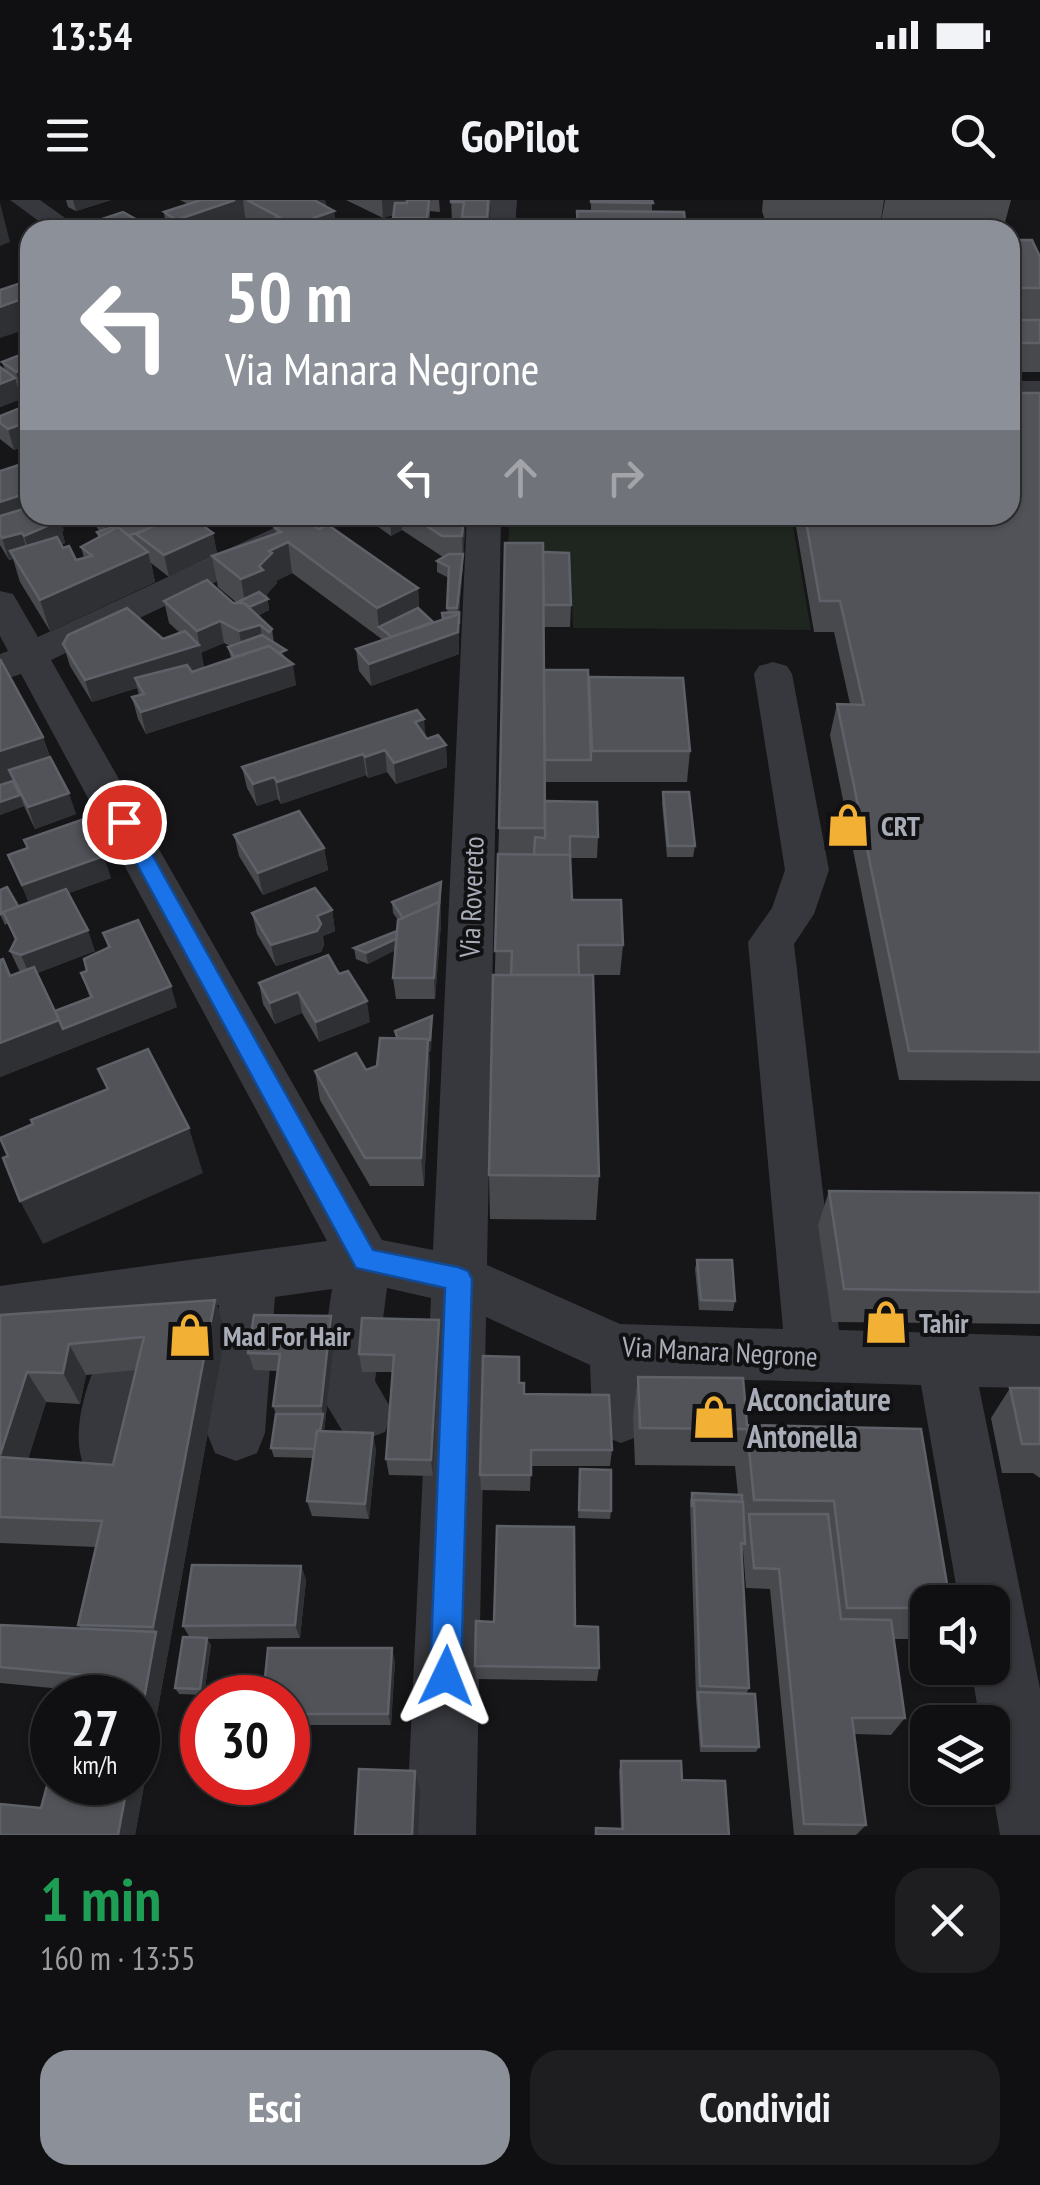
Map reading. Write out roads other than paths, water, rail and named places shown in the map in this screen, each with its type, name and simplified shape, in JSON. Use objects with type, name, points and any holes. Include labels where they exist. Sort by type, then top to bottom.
[{"type":"street","points":[[23,200],[53,220]]},
{"type":"street","points":[[16,662],[309,525]]},
{"type":"street","name":"Via Rovereto","points":[[441,1835],[484,525]]},
{"type":"street","points":[[0,602],[16,662],[365,1260],[351,1334],[346,1389],[364,1412]]},
{"type":"street","points":[[773,674],[807,870],[792,914],[771,942],[814,1356]]},
{"type":"street","name":"Via Manara Negrone","points":[[0,1311],[127,1334],[249,1276],[365,1260],[458,1279],[617,1350],[1040,1362]]},
{"type":"street","points":[[236,1433],[249,1276]]},
{"type":"street","points":[[105,1446],[127,1334]]},
{"type":"street","points":[[617,1350],[621,1415]]},
{"type":"street","points":[[945,1360],[988,1585]]},
{"type":"street","points":[[1007,1685],[1035,1835]]},
{"type":"place","name":"CRT","points":[[848,825]]},
{"type":"place","name":"Tahir","points":[[886,1322]]},
{"type":"place","name":"Mad For Hair","points":[[190,1335]]},
{"type":"place","name":"Acconciature Antonella","points":[[714,1417]]}]
